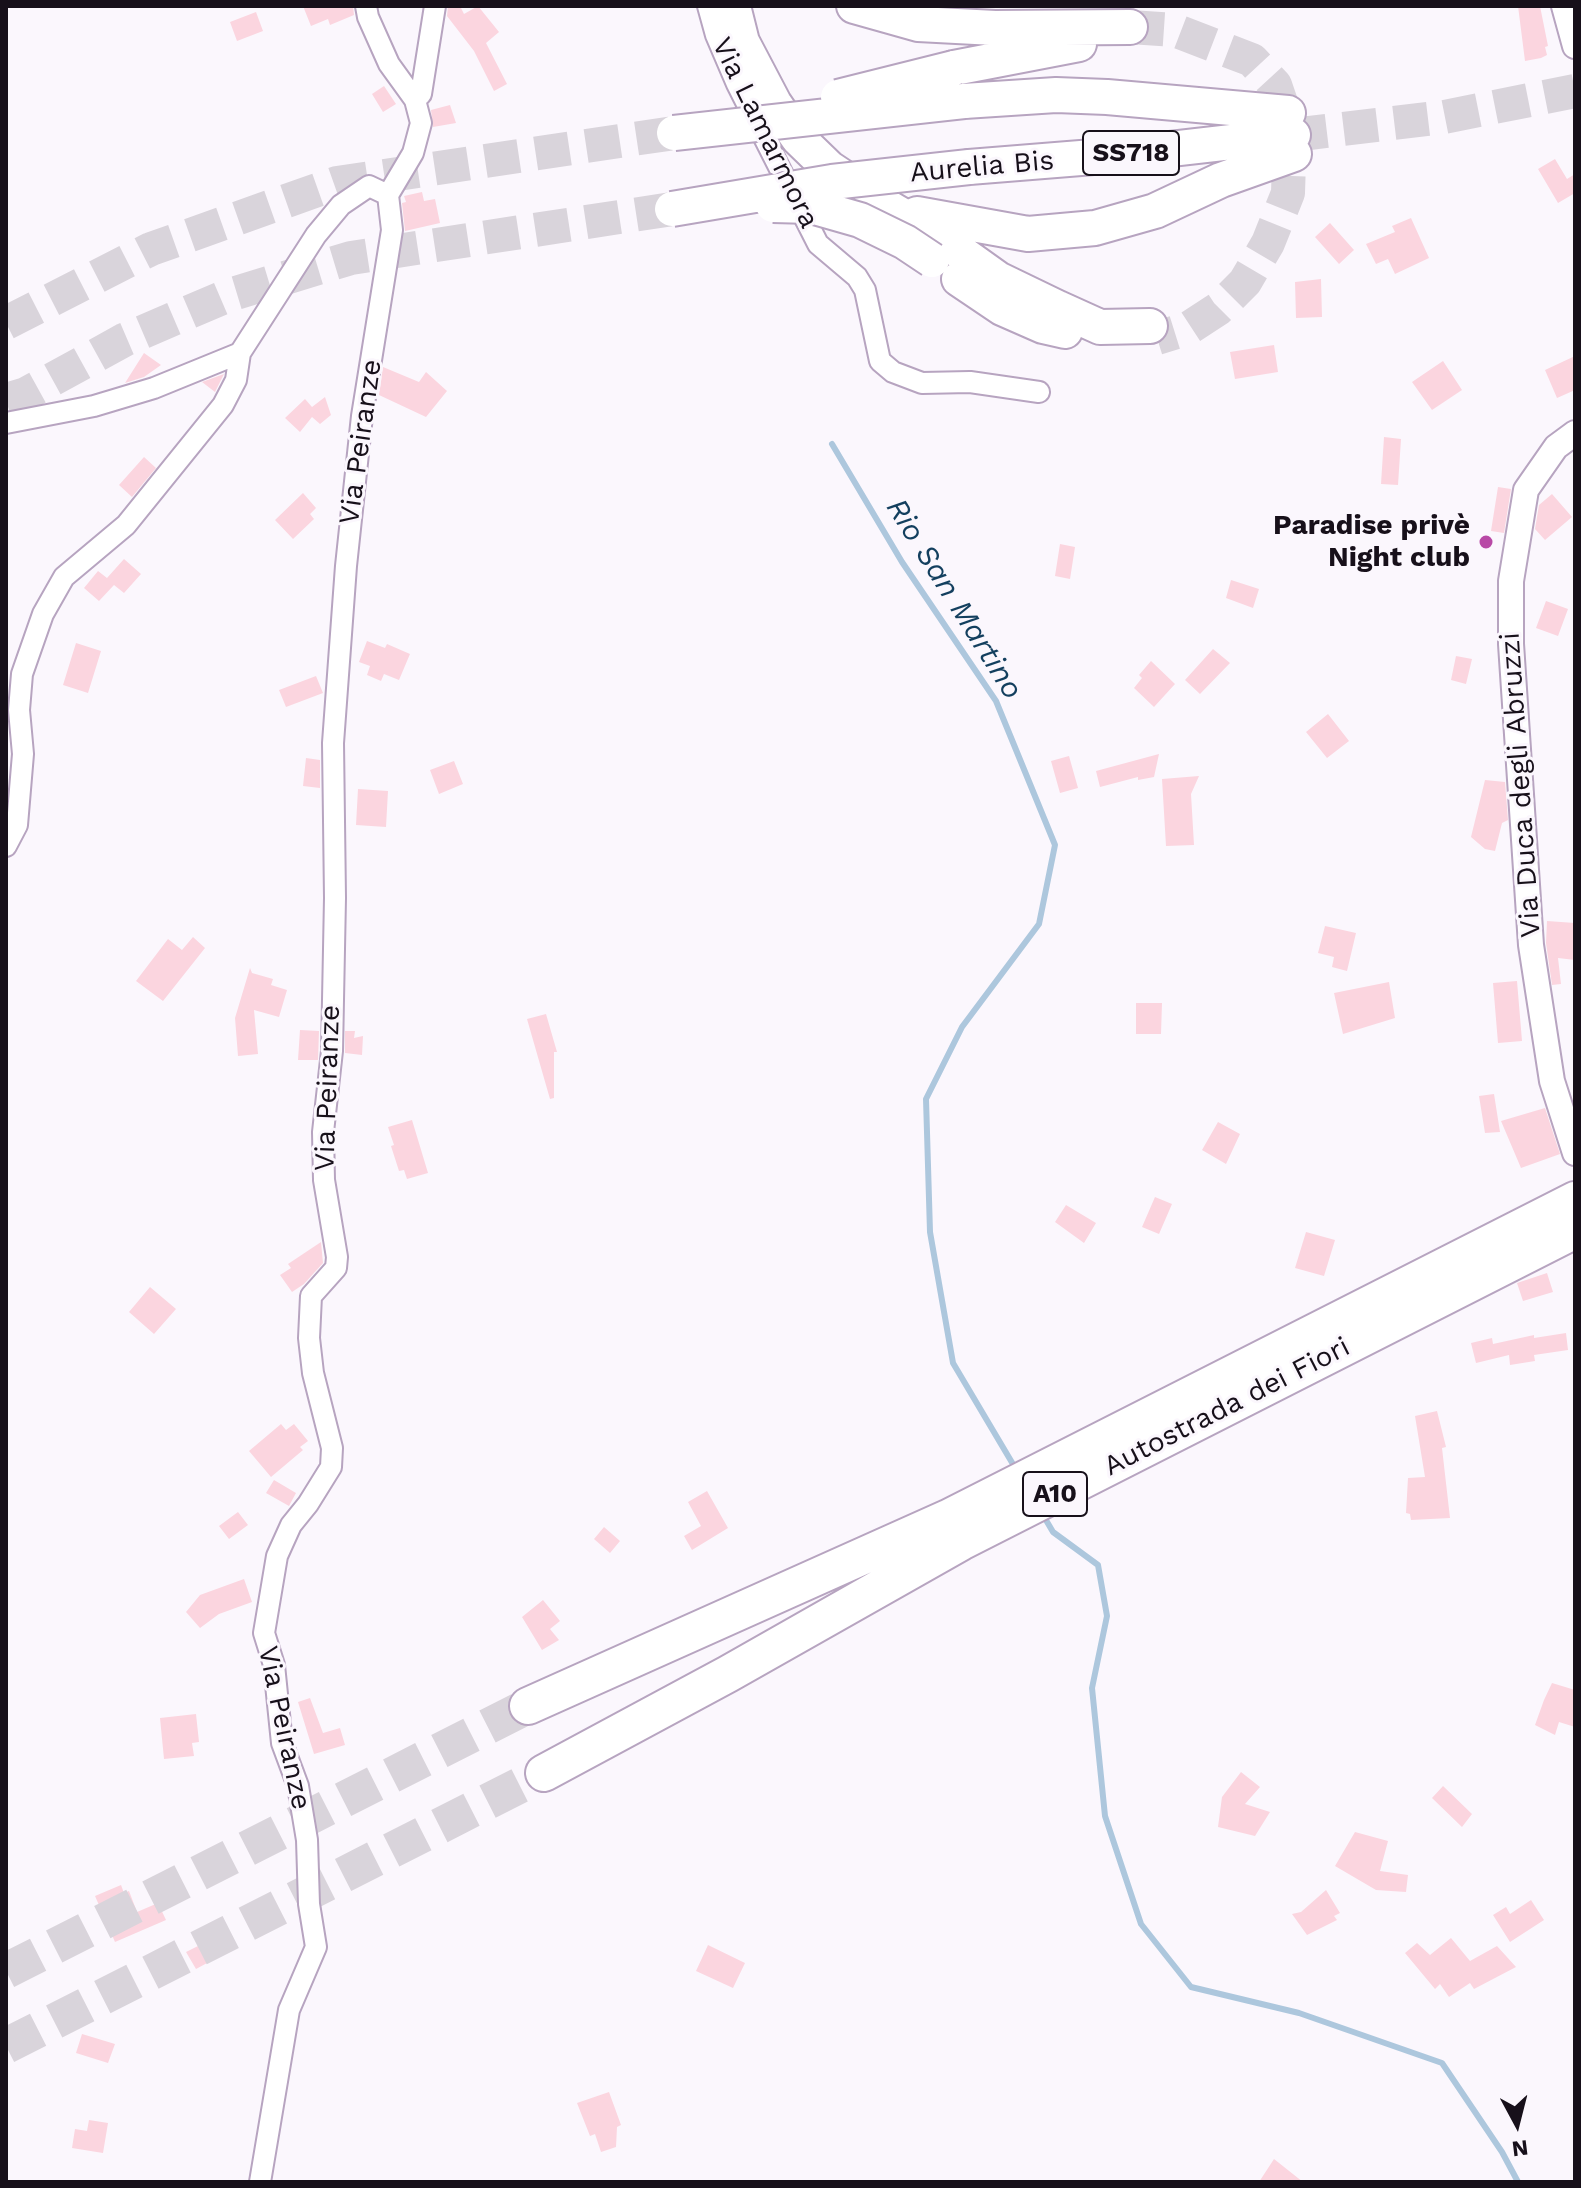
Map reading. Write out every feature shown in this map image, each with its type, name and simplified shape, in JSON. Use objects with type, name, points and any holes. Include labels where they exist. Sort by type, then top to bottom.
[{"type":"highway","points":[[733,6],[742,42],[754,68],[798,138],[829,168],[889,208],[1028,234],[1095,228],[1155,211],[1221,180],[1292,134]]},
{"type":"highway","name":"SS718","points":[[854,6],[918,24],[1128,33],[954,68],[674,133],[964,101],[1056,95],[1082,96],[1292,134]]},
{"type":"highway","name":"Aurelia Bis","points":[[889,208],[942,239],[998,279],[1100,327],[1153,332],[1105,341],[1043,326],[1002,308],[932,260],[871,225],[811,206],[764,206],[673,215],[832,182],[1147,152],[1292,134]]},
{"type":"highway","name":"Autostrada dei Fiori","points":[[528,1706],[948,1518],[1575,1200]]},
{"type":"highway","name":"Autostrada dei Fiori","points":[[544,1773],[728,1674],[961,1542],[1575,1230]]},
{"type":"street","points":[[6,846],[17,825],[23,754],[19,710],[22,674],[43,614],[64,577],[126,525],[223,405],[236,380],[240,353],[316,235],[341,205],[369,186],[388,195],[413,153],[421,123],[415,100],[389,64],[366,6]]},
{"type":"street","points":[[415,100],[421,94],[435,6]]},
{"type":"street","name":"Via Lamarmora","points":[[708,6],[716,35],[737,84],[818,244],[857,277],[865,290],[880,361],[893,372],[922,383],[970,382],[1039,392]]},
{"type":"street","points":[[1564,6],[1575,46]]},
{"type":"street","name":"Via Peiranze","points":[[260,2182],[289,2010],[316,1947],[309,1904],[307,1840],[298,1786],[282,1743],[274,1665],[264,1633],[277,1556],[291,1525],[331,1467],[332,1448],[313,1373],[309,1338],[311,1296],[336,1268],[337,1257],[324,1180],[323,1132],[332,1051],[335,898],[333,743],[346,566],[362,416],[392,230],[388,195]]},
{"type":"street","points":[[6,423],[94,406],[154,388],[240,353]]},
{"type":"street","name":"Via Duca degli Abruzzi","points":[[1575,433],[1556,447],[1526,490],[1511,581],[1511,644],[1531,945],[1552,1081],[1575,1153]]},
{"type":"building","points":[[303,6],[353,6],[354,15],[330,25],[328,19],[311,26]]},
{"type":"building","points":[[448,6],[460,6],[464,14],[478,6],[499,32],[486,43],[507,84],[494,91],[474,51],[447,16]]},
{"type":"building","points":[[1518,6],[1540,6],[1547,55],[1525,61]]},
{"type":"building","points":[[256,12],[263,31],[237,41],[230,22]]},
{"type":"building","points":[[384,86],[396,104],[383,112],[372,94]]},
{"type":"building","points":[[450,105],[456,123],[433,127],[431,110]]},
{"type":"building","points":[[1555,159],[1567,179],[1575,174],[1575,193],[1558,203],[1538,169]]},
{"type":"building","points":[[422,192],[424,201],[435,199],[440,223],[405,231],[404,196]]},
{"type":"building","points":[[1411,218],[1429,258],[1395,274],[1388,259],[1376,264],[1366,244],[1395,232],[1392,226]]},
{"type":"building","points":[[1330,223],[1354,250],[1339,264],[1315,237]]},
{"type":"building","points":[[1321,279],[1322,317],[1296,318],[1295,282]]},
{"type":"building","points":[[1274,345],[1278,372],[1235,379],[1230,352]]},
{"type":"building","points":[[144,353],[161,365],[144,377],[125,383]]},
{"type":"building","points":[[1575,356],[1575,390],[1557,398],[1545,370]]},
{"type":"building","points":[[1443,361],[1462,390],[1432,410],[1412,382]]},
{"type":"building","points":[[383,367],[419,382],[426,372],[447,391],[426,417],[379,395]]},
{"type":"building","points":[[224,374],[215,392],[202,382]]},
{"type":"building","points":[[325,397],[331,415],[320,424],[312,417],[300,432],[285,418],[305,399],[312,407]]},
{"type":"building","points":[[1384,437],[1401,439],[1398,485],[1381,484]]},
{"type":"building","points":[[144,457],[156,468],[132,497],[119,485]]},
{"type":"building","points":[[1498,487],[1511,489],[1504,533],[1491,531]]},
{"type":"building","points":[[303,493],[316,508],[310,514],[314,519],[293,539],[275,520]]},
{"type":"building","points":[[1552,494],[1572,517],[1545,540],[1535,529],[1539,505]]},
{"type":"building","points":[[1060,544],[1075,547],[1070,579],[1055,576]]},
{"type":"building","points":[[124,559],[141,574],[124,593],[114,585],[99,601],[84,588],[98,571],[107,578]]},
{"type":"building","points":[[1231,580],[1259,589],[1253,608],[1226,598]]},
{"type":"building","points":[[1546,601],[1568,609],[1558,636],[1536,628]]},
{"type":"building","points":[[367,641],[385,648],[387,644],[410,654],[399,680],[384,674],[381,681],[367,675],[370,666],[359,662]]},
{"type":"building","points":[[76,643],[101,651],[88,693],[63,685]]},
{"type":"building","points":[[1213,649],[1230,663],[1200,694],[1185,680]]},
{"type":"building","points":[[1456,656],[1472,659],[1466,684],[1451,680]]},
{"type":"building","points":[[1151,661],[1175,684],[1154,707],[1134,688],[1142,678],[1139,675]]},
{"type":"building","points":[[316,676],[323,693],[286,707],[279,690]]},
{"type":"building","points":[[1328,714],[1349,741],[1327,758],[1306,732]]},
{"type":"building","points":[[1159,754],[1154,777],[1138,780],[1138,777],[1100,787],[1096,771]]},
{"type":"building","points":[[1069,756],[1078,788],[1060,793],[1051,761]]},
{"type":"building","points":[[306,758],[320,760],[320,788],[303,786]]},
{"type":"building","points":[[454,761],[463,784],[439,794],[430,770]]},
{"type":"building","points":[[1199,776],[1191,794],[1194,845],[1166,846],[1162,779]]},
{"type":"building","points":[[1485,780],[1505,782],[1508,820],[1502,823],[1495,851],[1485,849],[1471,837]]},
{"type":"building","points":[[358,789],[388,791],[386,827],[356,825]]},
{"type":"building","points":[[1547,921],[1575,923],[1575,960],[1558,958],[1561,984],[1552,985],[1546,943]]},
{"type":"building","points":[[1325,926],[1356,933],[1347,971],[1332,967],[1334,957],[1318,953]]},
{"type":"building","points":[[193,937],[205,948],[163,1001],[136,981],[168,939],[182,950]]},
{"type":"building","points":[[250,968],[252,973],[273,979],[271,985],[287,990],[279,1017],[254,1010],[258,1054],[238,1056],[235,1018]]},
{"type":"building","points":[[1517,981],[1522,1041],[1498,1043],[1493,983]]},
{"type":"building","points":[[1389,982],[1395,1018],[1343,1034],[1334,993]]},
{"type":"building","points":[[1136,1003],[1162,1003],[1161,1034],[1136,1034]]},
{"type":"building","points":[[546,1014],[557,1052],[554,1052],[554,1098],[550,1099],[527,1019]]},
{"type":"building","points":[[300,1030],[319,1031],[318,1060],[298,1060]]},
{"type":"building","points":[[345,1031],[355,1031],[354,1038],[363,1036],[362,1055],[345,1053]]},
{"type":"building","points":[[1494,1094],[1500,1132],[1485,1133],[1479,1096]]},
{"type":"building","points":[[1545,1108],[1560,1154],[1521,1168],[1501,1121]]},
{"type":"building","points":[[412,1120],[428,1173],[407,1179],[404,1170],[399,1171],[388,1127]]},
{"type":"building","points":[[1218,1122],[1240,1134],[1226,1164],[1202,1150]]},
{"type":"building","points":[[1155,1197],[1172,1204],[1159,1234],[1142,1227]]},
{"type":"building","points":[[1066,1205],[1096,1223],[1084,1243],[1055,1222]]},
{"type":"building","points":[[1306,1232],[1335,1240],[1324,1276],[1295,1268]]},
{"type":"building","points":[[321,1242],[323,1263],[292,1292],[280,1275],[291,1268],[288,1264]]},
{"type":"building","points":[[1547,1273],[1553,1292],[1523,1301],[1517,1283]]},
{"type":"building","points":[[150,1287],[176,1309],[154,1334],[129,1312]]},
{"type":"building","points":[[1566,1333],[1568,1350],[1534,1355],[1535,1361],[1510,1365],[1509,1355],[1476,1363],[1471,1343],[1492,1338],[1493,1344],[1534,1335],[1534,1338]]},
{"type":"building","points":[[1437,1411],[1446,1447],[1442,1448],[1450,1518],[1411,1520],[1410,1514],[1406,1513],[1408,1478],[1425,1477],[1415,1416]]},
{"type":"building","points":[[281,1424],[286,1430],[294,1424],[308,1441],[300,1447],[303,1450],[271,1477],[249,1451]]},
{"type":"building","points":[[274,1480],[296,1493],[289,1506],[266,1493]]},
{"type":"building","points":[[707,1491],[728,1528],[692,1550],[684,1536],[701,1526],[688,1502]]},
{"type":"building","points":[[238,1512],[248,1525],[229,1539],[219,1526]]},
{"type":"building","points":[[604,1527],[620,1541],[610,1553],[594,1539]]},
{"type":"building","points":[[244,1579],[252,1602],[219,1614],[200,1628],[186,1612],[200,1595]]},
{"type":"building","points":[[543,1600],[560,1621],[550,1629],[559,1640],[542,1650],[522,1617]]},
{"type":"building","points":[[1552,1683],[1575,1690],[1575,1727],[1559,1722],[1555,1735],[1535,1725]]},
{"type":"building","points":[[310,1698],[323,1733],[340,1728],[345,1745],[314,1754],[298,1702]]},
{"type":"building","points":[[196,1714],[199,1742],[192,1743],[194,1756],[164,1759],[160,1718]]},
{"type":"building","points":[[1241,1772],[1260,1787],[1245,1804],[1270,1812],[1255,1836],[1218,1827],[1222,1797]]},
{"type":"building","points":[[1443,1786],[1472,1814],[1462,1827],[1432,1798]]},
{"type":"building","points":[[1355,1832],[1388,1841],[1380,1871],[1408,1875],[1406,1892],[1376,1890],[1335,1866]]},
{"type":"building","points":[[121,1885],[124,1893],[129,1891],[137,1912],[158,1903],[166,1920],[115,1942],[95,1896]]},
{"type":"building","points":[[1326,1890],[1340,1913],[1334,1916],[1337,1920],[1307,1935],[1292,1914],[1301,1912]]},
{"type":"building","points":[[1531,1900],[1544,1920],[1510,1942],[1493,1915],[1506,1907],[1510,1914]]},
{"type":"building","points":[[1451,1938],[1470,1961],[1497,1946],[1516,1967],[1474,1989],[1470,1983],[1449,1997],[1440,1984],[1435,1989],[1405,1953],[1417,1943],[1430,1955]]},
{"type":"building","points":[[200,1945],[209,1962],[196,1969],[186,1952]]},
{"type":"building","points":[[708,1945],[745,1963],[733,1988],[696,1971]]},
{"type":"building","points":[[82,2034],[115,2044],[108,2063],[76,2053]]},
{"type":"building","points":[[609,2092],[621,2125],[617,2127],[616,2147],[601,2152],[595,2134],[590,2136],[577,2103]]},
{"type":"building","points":[[89,2120],[108,2123],[103,2153],[72,2148],[75,2129],[87,2131]]},
{"type":"building","points":[[1274,2159],[1303,2182],[1259,2182]]},
{"type":"waterway","name":"Rio San Martino","points":[[832,444],[902,562],[996,701],[1055,845],[1039,924],[962,1027],[926,1099],[930,1232],[953,1363],[1017,1471]]},
{"type":"waterway","name":"Rio San Martino","points":[[1043,1515],[1053,1532],[1098,1565],[1107,1616],[1092,1688],[1105,1816],[1141,1924],[1191,1987],[1299,2013],[1442,2063],[1502,2152],[1518,2182]]},
{"type":"tunnel","points":[[1130,27],[1174,30],[1252,60],[1275,85],[1290,129],[1288,193],[1268,243],[1245,282],[1218,309],[1189,328],[1157,338]]},
{"type":"tunnel","points":[[1293,135],[1444,117],[1575,91]]},
{"type":"tunnel","points":[[6,323],[151,249],[337,183],[674,133]]},
{"type":"tunnel","points":[[6,400],[26,394],[124,340],[229,295],[351,258],[672,209]]},
{"type":"tunnel","points":[[6,1971],[528,1706]]},
{"type":"tunnel","points":[[6,2046],[544,1773]]},
{"type":"place","name":"Paradise privè Night club","points":[[1486,542]]}]
